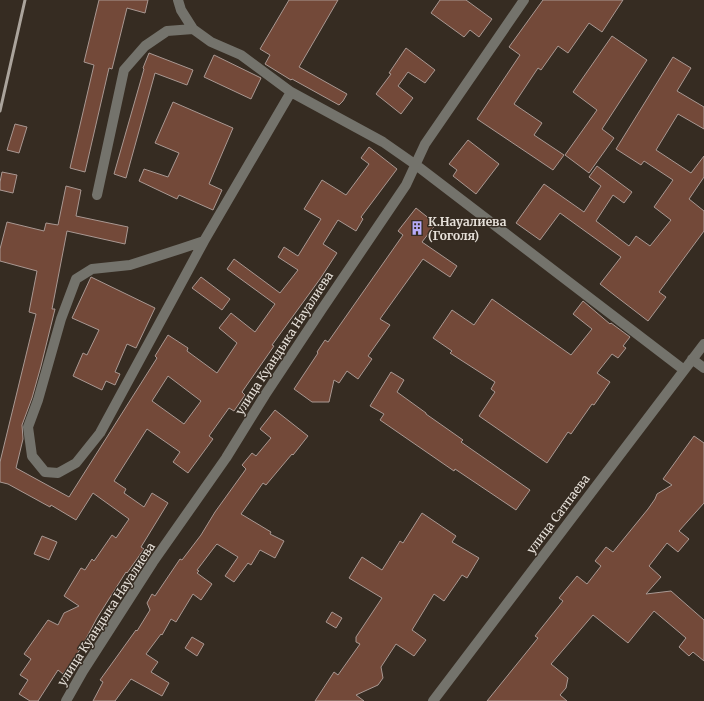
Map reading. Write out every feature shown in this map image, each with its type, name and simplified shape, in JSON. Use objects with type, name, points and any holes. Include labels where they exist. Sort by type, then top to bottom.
[{"type":"street","points":[[178,0],[181,10],[193,29],[211,42],[240,55],[291,92],[383,142],[416,165],[684,370]]},
{"type":"street","name":"улица Куандыка Науалиева","points":[[66,701],[83,671],[153,562],[226,458],[300,342],[406,185],[425,144],[524,0]]},
{"type":"street","points":[[96,195],[124,70],[145,46],[167,32],[193,29]]},
{"type":"street","points":[[204,241],[130,265],[92,269],[76,279],[60,319],[38,400],[28,427],[32,456],[45,472],[58,474],[76,463],[100,433],[204,241],[291,92]]},
{"type":"street","name":"улица Сатпаева","points":[[433,701],[704,344]]},
{"type":"street","points":[[692,360],[704,368]]},
{"type":"building","points":[[99,0],[148,0],[145,13],[127,8],[112,69],[109,68],[85,172],[70,168],[94,65],[84,62]]},
{"type":"building","points":[[289,0],[338,0],[299,67],[347,94],[339,105],[292,79],[291,80],[265,64],[270,55],[260,49]]},
{"type":"building","points":[[440,0],[466,0],[492,19],[479,37],[470,30],[464,37],[431,13]]},
{"type":"building","points":[[543,0],[623,0],[602,32],[589,23],[568,53],[558,46],[541,70],[538,68],[514,104],[542,123],[534,135],[564,155],[553,170],[477,119],[520,55],[509,47]]},
{"type":"building","points":[[612,36],[647,60],[602,129],[614,138],[589,173],[565,155],[597,110],[573,92]]},
{"type":"building","points":[[406,48],[435,70],[425,83],[408,72],[398,86],[413,98],[401,114],[376,94],[391,74],[389,73]]},
{"type":"building","points":[[149,53],[193,70],[187,85],[155,73],[126,178],[114,174],[144,69],[143,68]]},
{"type":"building","points":[[214,55],[261,78],[251,99],[204,77]]},
{"type":"building","points":[[673,57],[691,68],[677,91],[704,107],[704,129],[678,114],[656,150],[691,173],[704,156],[704,177],[689,199],[704,211],[704,231],[659,292],[666,297],[648,321],[600,284],[621,257],[560,213],[540,240],[516,223],[544,184],[584,212],[601,186],[589,177],[597,166],[632,192],[624,203],[613,195],[596,221],[629,246],[636,236],[650,246],[671,220],[654,207],[673,180],[644,161],[641,165],[616,149]]},
{"type":"building","points":[[173,102],[233,128],[209,184],[222,190],[213,210],[179,195],[177,199],[139,181],[144,169],[168,177],[179,153],[155,143]]},
{"type":"building","points":[[15,124],[27,127],[19,153],[7,150]]},
{"type":"building","points":[[468,140],[499,164],[476,194],[453,176],[457,170],[449,164]]},
{"type":"building","points":[[369,147],[397,169],[361,217],[363,219],[356,231],[338,220],[323,244],[337,253],[272,345],[274,346],[242,392],[245,395],[234,411],[229,408],[209,436],[213,439],[188,473],[173,462],[180,452],[147,429],[114,481],[126,489],[124,493],[144,507],[152,493],[168,503],[141,547],[144,549],[127,573],[126,572],[97,618],[81,648],[63,674],[58,670],[38,701],[30,701],[19,694],[28,680],[20,675],[31,659],[24,654],[48,620],[58,625],[64,613],[79,606],[64,596],[81,568],[85,570],[92,559],[94,561],[112,535],[116,538],[129,519],[93,493],[76,520],[51,505],[50,507],[8,484],[0,482],[0,462],[36,314],[29,312],[37,271],[0,261],[0,249],[7,222],[44,231],[46,223],[58,225],[66,186],[81,190],[76,216],[128,227],[125,244],[67,231],[52,309],[55,309],[32,398],[22,425],[23,439],[16,468],[69,497],[157,358],[155,356],[168,335],[188,348],[187,351],[217,373],[237,343],[219,328],[231,313],[255,332],[275,304],[227,269],[234,259],[280,293],[298,270],[278,257],[284,247],[298,256],[321,219],[304,209],[322,180],[346,195],[369,164],[361,158]],"holes":[[[168,376],[201,401],[184,424],[152,401]]]},
{"type":"building","points":[[2,172],[17,175],[13,193],[0,190]]},
{"type":"building","points":[[416,208],[436,224],[422,242],[457,266],[450,277],[423,259],[380,319],[390,325],[368,356],[372,359],[358,379],[347,371],[339,383],[334,380],[329,402],[312,402],[294,389],[325,340],[328,342],[403,235],[398,231]]},
{"type":"building","points":[[91,277],[155,308],[136,348],[127,344],[115,372],[120,374],[115,385],[106,381],[102,390],[73,376],[83,353],[87,355],[99,330],[72,318]]},
{"type":"building","points":[[201,277],[230,299],[222,310],[192,288]]},
{"type":"building","points":[[492,299],[571,355],[592,329],[573,314],[583,301],[610,324],[611,323],[630,337],[623,346],[626,348],[618,358],[612,354],[597,373],[610,382],[594,405],[592,404],[571,434],[568,432],[547,463],[479,416],[495,392],[491,389],[495,382],[450,353],[452,351],[433,338],[452,310],[474,325]]},
{"type":"building","points":[[391,372],[404,380],[397,392],[463,440],[461,442],[530,490],[516,510],[455,469],[454,471],[380,420],[384,414],[370,406]]},
{"type":"building","points":[[275,410],[308,436],[266,485],[263,483],[241,514],[271,532],[270,534],[284,541],[275,558],[260,550],[251,565],[248,563],[234,582],[225,576],[238,557],[217,544],[197,570],[199,571],[197,573],[212,584],[201,600],[193,594],[176,622],[171,619],[162,635],[161,634],[146,654],[158,662],[151,672],[169,683],[162,696],[131,679],[115,701],[93,701],[103,682],[100,680],[136,630],[137,631],[150,610],[147,603],[152,594],[155,596],[180,559],[182,560],[201,535],[215,512],[246,469],[242,465],[252,453],[256,456],[271,438],[260,429]]},
{"type":"building","points":[[694,436],[704,443],[704,503],[679,531],[689,539],[678,552],[667,543],[649,566],[661,577],[646,594],[671,591],[704,620],[704,661],[693,652],[689,656],[679,647],[686,638],[654,611],[628,643],[593,615],[551,664],[568,678],[566,688],[560,695],[567,701],[487,701],[538,638],[535,636],[563,601],[559,598],[577,576],[587,584],[601,566],[595,561],[606,547],[613,552],[648,509],[657,494],[672,485],[663,479]]},
{"type":"building","points":[[422,513],[456,536],[452,542],[479,558],[467,578],[462,575],[444,601],[434,594],[412,630],[426,640],[414,656],[396,644],[381,667],[383,678],[378,685],[356,695],[364,701],[315,701],[334,672],[338,675],[360,644],[356,642],[356,637],[382,598],[349,578],[362,557],[382,570],[400,541],[403,543]]},
{"type":"building","points":[[42,536],[57,542],[49,560],[34,554]]},
{"type":"building","points":[[332,612],[342,618],[336,628],[326,622]]},
{"type":"building","points":[[192,637],[204,644],[197,656],[185,648]]},
{"type":"railway","points":[[0,111],[25,0]]},
{"type":"place","name":"К.Науалиева (Гоголя)","points":[[417,228]]}]
